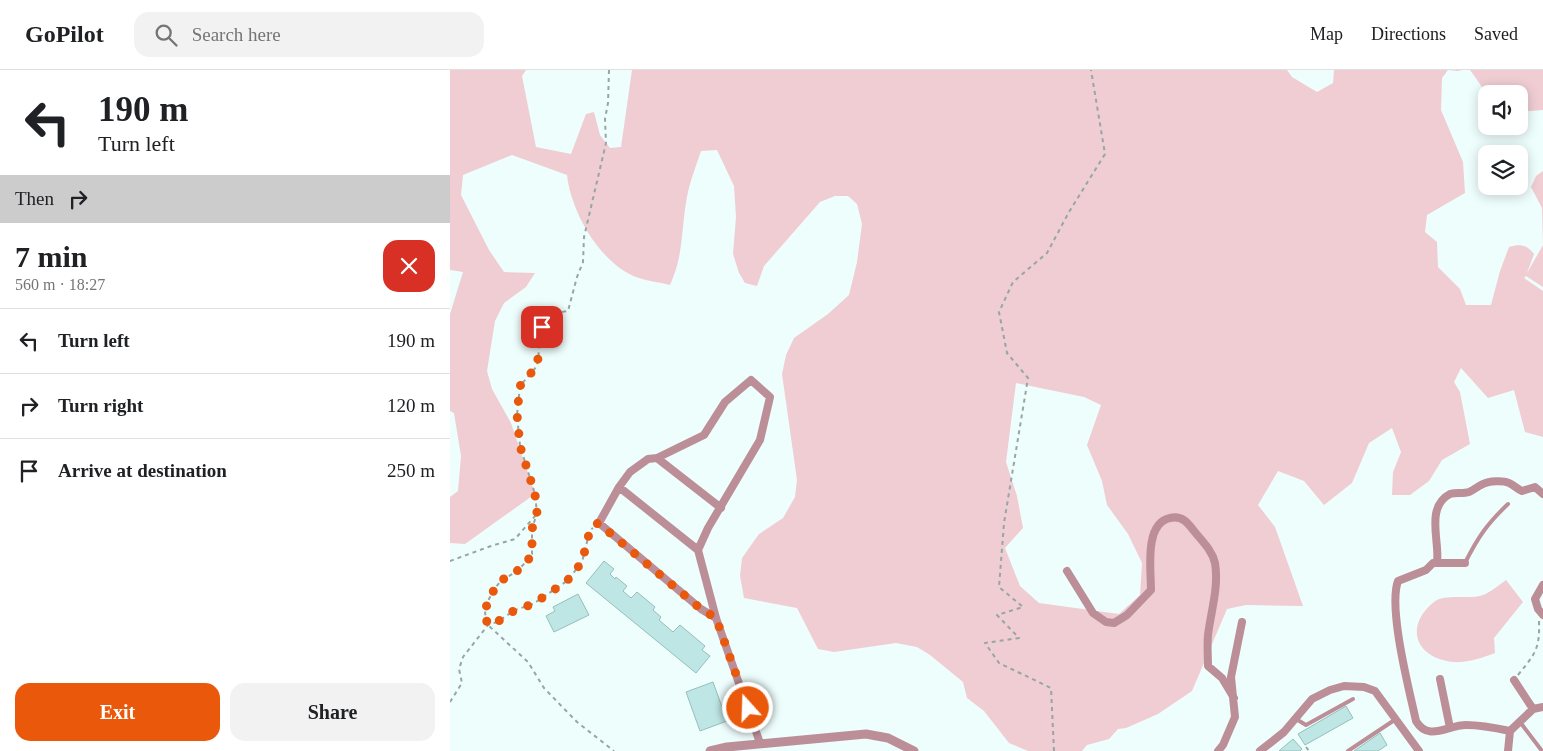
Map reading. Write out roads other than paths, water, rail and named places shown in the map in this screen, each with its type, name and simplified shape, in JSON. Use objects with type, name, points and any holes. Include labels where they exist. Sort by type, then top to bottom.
[{"type":"street","points":[[698,550],[708,528],[760,440],[770,397],[751,380],[724,402],[704,435],[657,458],[648,459],[630,472],[598,523],[701,609],[716,618]]},
{"type":"street","points":[[657,458],[721,508]]},
{"type":"street","points":[[1437,562],[1439,552],[1436,523],[1437,512],[1440,505],[1451,494],[1470,492],[1485,482],[1508,482],[1522,491],[1535,487],[1543,494]]},
{"type":"street","points":[[619,487],[698,550],[716,618],[760,743]]},
{"type":"street","points":[[1067,571],[1093,613],[1106,622],[1114,622],[1127,615],[1150,590],[1150,544],[1161,522],[1173,517],[1186,520],[1204,542],[1214,561],[1217,583],[1208,638],[1208,666],[1222,678],[1234,698]]},
{"type":"street","points":[[1465,564],[1433,563],[1426,570],[1398,581],[1395,588],[1397,626],[1416,721],[1425,731],[1434,732],[1465,725],[1510,731]]},
{"type":"street","points":[[1540,612],[1535,599],[1543,585]]},
{"type":"street","points":[[1218,751],[1223,745],[1235,717],[1231,677],[1242,622]]},
{"type":"street","points":[[1440,679],[1450,728]]},
{"type":"street","points":[[1514,680],[1532,710]]},
{"type":"street","points":[[1260,751],[1284,732],[1312,699],[1330,690],[1344,686],[1364,686],[1375,691],[1417,750]]},
{"type":"street","points":[[1508,751],[1510,731],[1532,710],[1543,707]]},
{"type":"street","points":[[710,751],[760,743],[866,734],[888,738],[914,751]]},
{"type":"lane","points":[[1465,564],[1481,533],[1490,521],[1508,504]]},
{"type":"lane","points":[[1296,718],[1306,725],[1352,699]]},
{"type":"lane","points":[[1348,751],[1396,719]]},
{"type":"lane","points":[[1520,722],[1542,751]]}]
